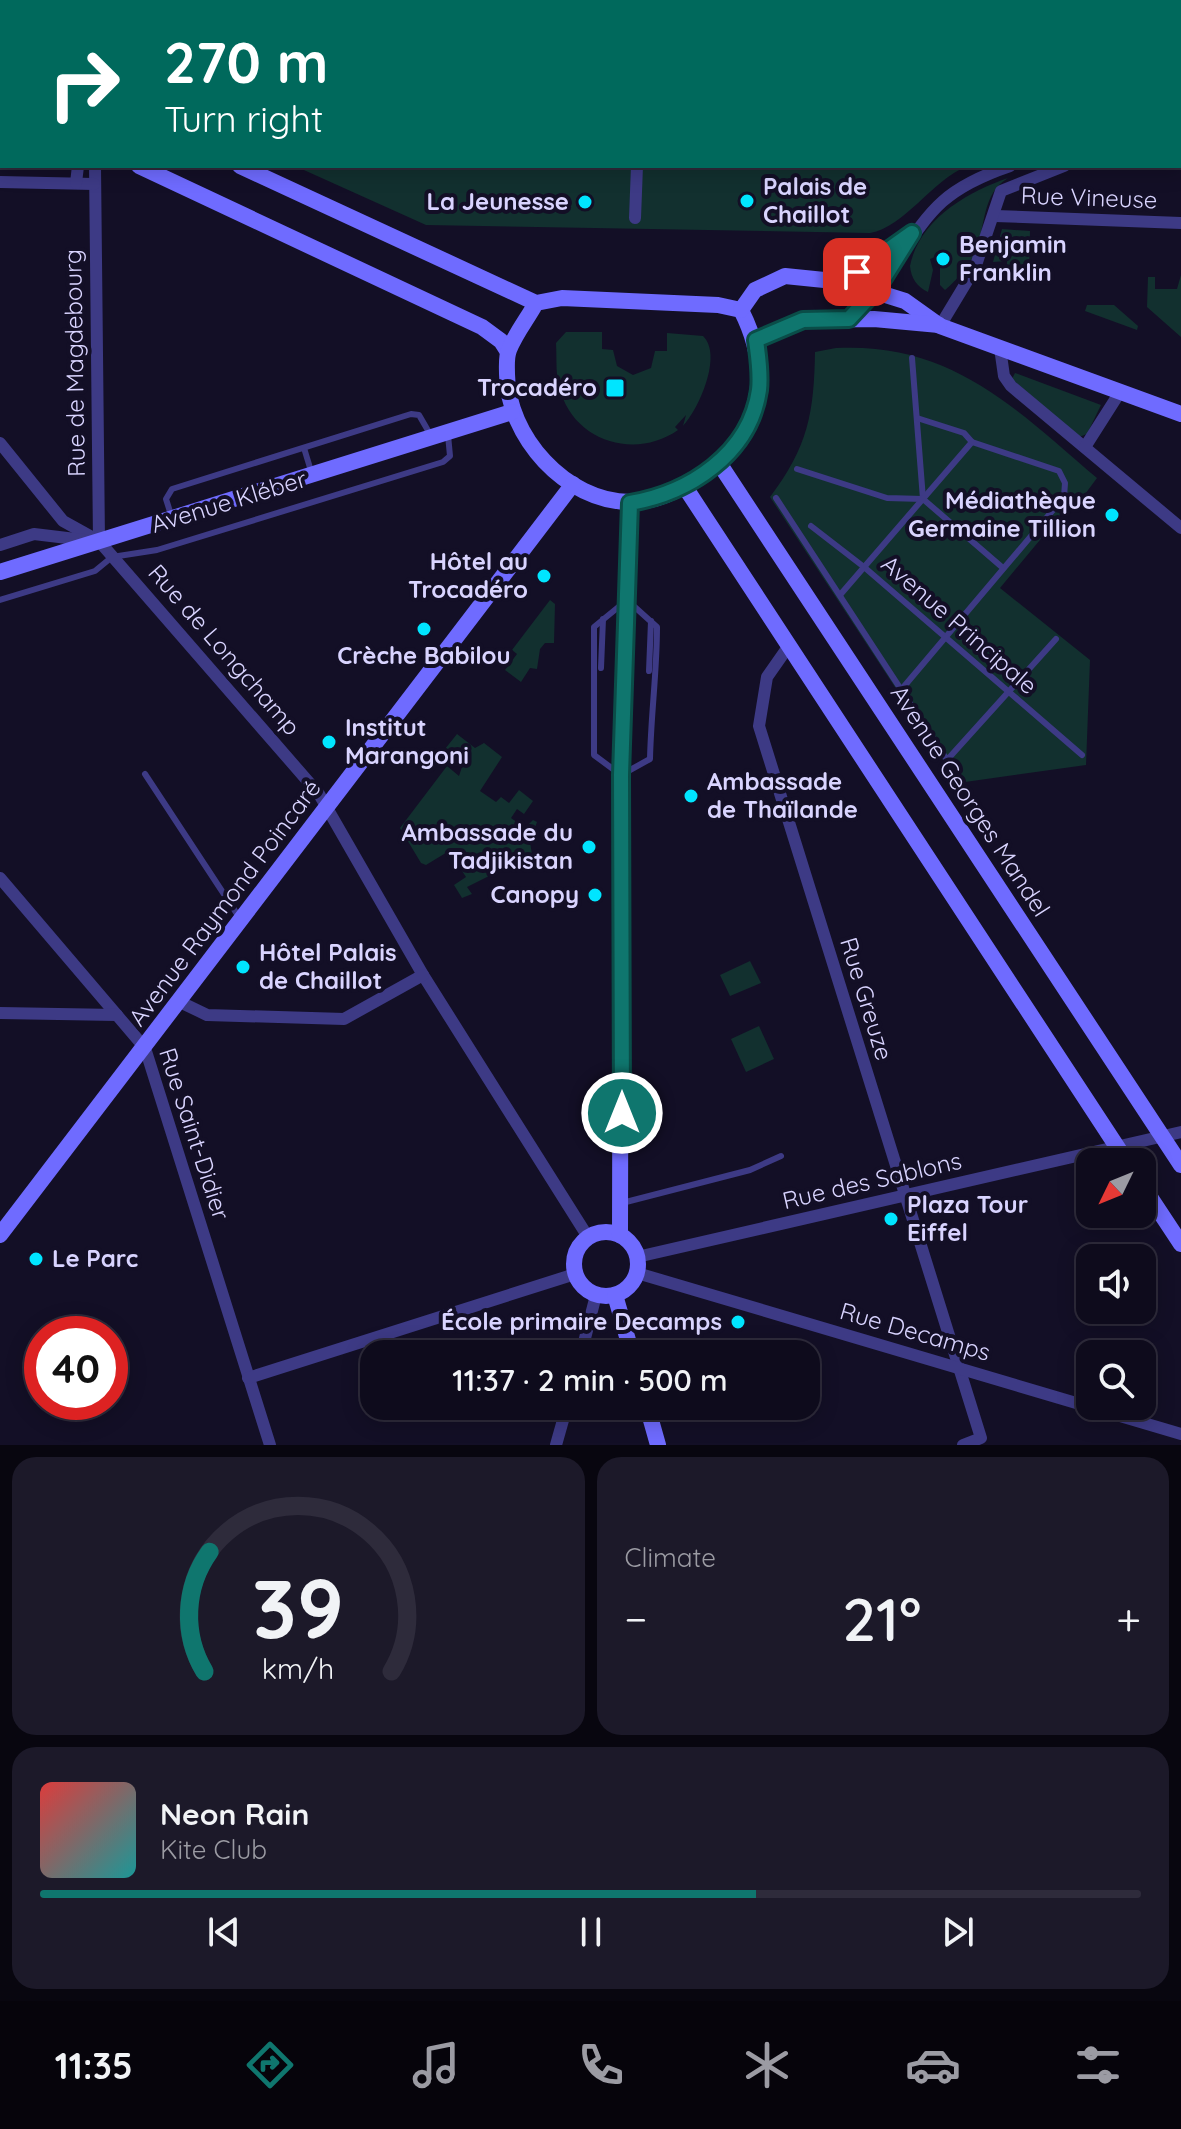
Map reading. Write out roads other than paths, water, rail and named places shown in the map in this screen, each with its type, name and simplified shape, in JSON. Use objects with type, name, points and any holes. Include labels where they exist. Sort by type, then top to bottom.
[{"type":"main road","points":[[143,168],[477,324],[490,332],[508,352]]},
{"type":"main road","points":[[244,168],[536,303],[562,298],[718,305],[741,310]]},
{"type":"main road","points":[[741,310],[755,290],[785,276],[877,289],[905,301],[940,326],[1181,414]]},
{"type":"main road","points":[[536,303],[508,352],[508,395],[512,412],[539,454],[573,484],[604,499],[630,503],[685,487],[719,463],[740,437],[755,407],[760,373],[756,340],[741,310]]},
{"type":"main road","points":[[756,340],[803,320],[849,319],[940,326]]},
{"type":"main road","name":"Avenue Kléber","points":[[0,572],[512,412]]},
{"type":"main road","name":"Avenue Georges Mandel","points":[[719,463],[1181,1165]]},
{"type":"main road","name":"Avenue Raymond Poincaré","points":[[0,1235],[326,812],[573,484]]},
{"type":"main road","points":[[685,487],[1117,1146]]},
{"type":"main road","points":[[620,1235],[621,775],[630,503]]},
{"type":"main road","points":[[1156,1206],[1181,1244]]},
{"type":"main road","points":[[604,1232],[620,1235],[631,1244],[637,1265],[629,1287],[615,1295],[596,1295],[583,1287],[575,1274],[575,1253],[588,1237],[604,1232]]},
{"type":"main road","points":[[615,1295],[628,1340]]},
{"type":"main road","points":[[651,1420],[658,1445]]},
{"type":"street","points":[[76,183],[78,168]]},
{"type":"street","name":"Rue de Magdebourg","points":[[95,168],[99,541]]},
{"type":"street","points":[[635,218],[637,168]]},
{"type":"street","points":[[849,319],[877,289],[912,233],[931,210],[958,188],[1005,168]]},
{"type":"street","points":[[940,326],[975,268],[1004,187],[1058,168]]},
{"type":"street","points":[[0,182],[94,184]]},
{"type":"street","name":"Rue Vineuse","points":[[995,216],[1181,223]]},
{"type":"street","points":[[844,282],[912,233]]},
{"type":"street","points":[[1000,348],[1004,376],[1011,386],[1181,528]]},
{"type":"street","points":[[1085,447],[1120,392]]},
{"type":"street","name":"Rue de Longchamp","points":[[0,443],[5,456],[63,521],[99,541],[319,794],[326,812],[423,975],[588,1237]]},
{"type":"street","name":"Avenue Kléber","points":[[0,545],[34,534],[99,541]]},
{"type":"street","name":"Rue Greuze","points":[[788,647],[767,677],[759,726],[981,1438],[963,1445]]},
{"type":"street","name":"Rue Saint-Didier","points":[[0,878],[145,1048],[270,1445]]},
{"type":"street","points":[[180,1002],[207,1015],[344,1019],[423,975]]},
{"type":"street","points":[[0,1013],[117,1015]]},
{"type":"street","name":"Rue des Sablons","points":[[637,1265],[904,1196],[1181,1132]]},
{"type":"street","name":"Rue Decamps","points":[[637,1265],[959,1368],[1181,1434]]},
{"type":"street","points":[[248,1378],[575,1274]]},
{"type":"street","points":[[585,1340],[596,1295]]},
{"type":"street","points":[[556,1445],[563,1420]]},
{"type":"lane","points":[[912,358],[923,499]]},
{"type":"lane","name":"Avenue Kléber","points":[[0,600],[95,571],[112,557],[157,550],[443,462],[450,456],[440,435],[419,415],[411,414],[172,489],[166,499],[172,519]]},
{"type":"lane","points":[[901,690],[1064,497],[1065,483],[1059,471],[972,442],[964,433],[917,418]]},
{"type":"lane","points":[[840,595],[972,442]]},
{"type":"lane","name":"Avenue Kléber","points":[[304,448],[312,474]]},
{"type":"lane","points":[[797,469],[887,498],[923,499],[1003,568]]},
{"type":"lane","points":[[776,498],[947,760],[1056,639]]},
{"type":"lane","name":"Avenue Principale","points":[[811,526],[864,567],[1082,755]]},
{"type":"lane","points":[[627,600],[657,627],[657,674],[652,687],[650,759],[621,775],[594,755],[594,627],[627,600]]},
{"type":"lane","points":[[601,668],[603,619]]},
{"type":"lane","points":[[649,671],[651,621]]},
{"type":"lane","points":[[145,774],[241,920]]},
{"type":"lane","points":[[622,1203],[750,1170],[781,1156]]},
{"type":"place","name":"Palais de Chaillot","points":[[747,201]]},
{"type":"place","name":"La Jeunesse","points":[[585,202]]},
{"type":"place","name":"Benjamin Franklin","points":[[943,259]]},
{"type":"place","name":"Trocadéro","points":[[615,388]]},
{"type":"place","name":"Médiathèque Germaine Tillion","points":[[1112,515]]},
{"type":"place","name":"Hôtel au Trocadéro","points":[[544,576]]},
{"type":"place","name":"Crèche Babilou","points":[[424,629]]},
{"type":"place","name":"Institut Marangoni","points":[[329,742]]},
{"type":"place","name":"Ambassade de Thaïlande","points":[[691,796]]},
{"type":"place","name":"Ambassade du Tadjikistan","points":[[589,847]]},
{"type":"place","name":"Canopy","points":[[595,895]]},
{"type":"place","name":"Hôtel Palais de Chaillot","points":[[243,967]]},
{"type":"place","name":"Plaza Tour Eiffel","points":[[891,1219]]},
{"type":"place","name":"Le Parc","points":[[36,1259]]},
{"type":"place","name":"École primaire Decamps","points":[[738,1322]]}]
